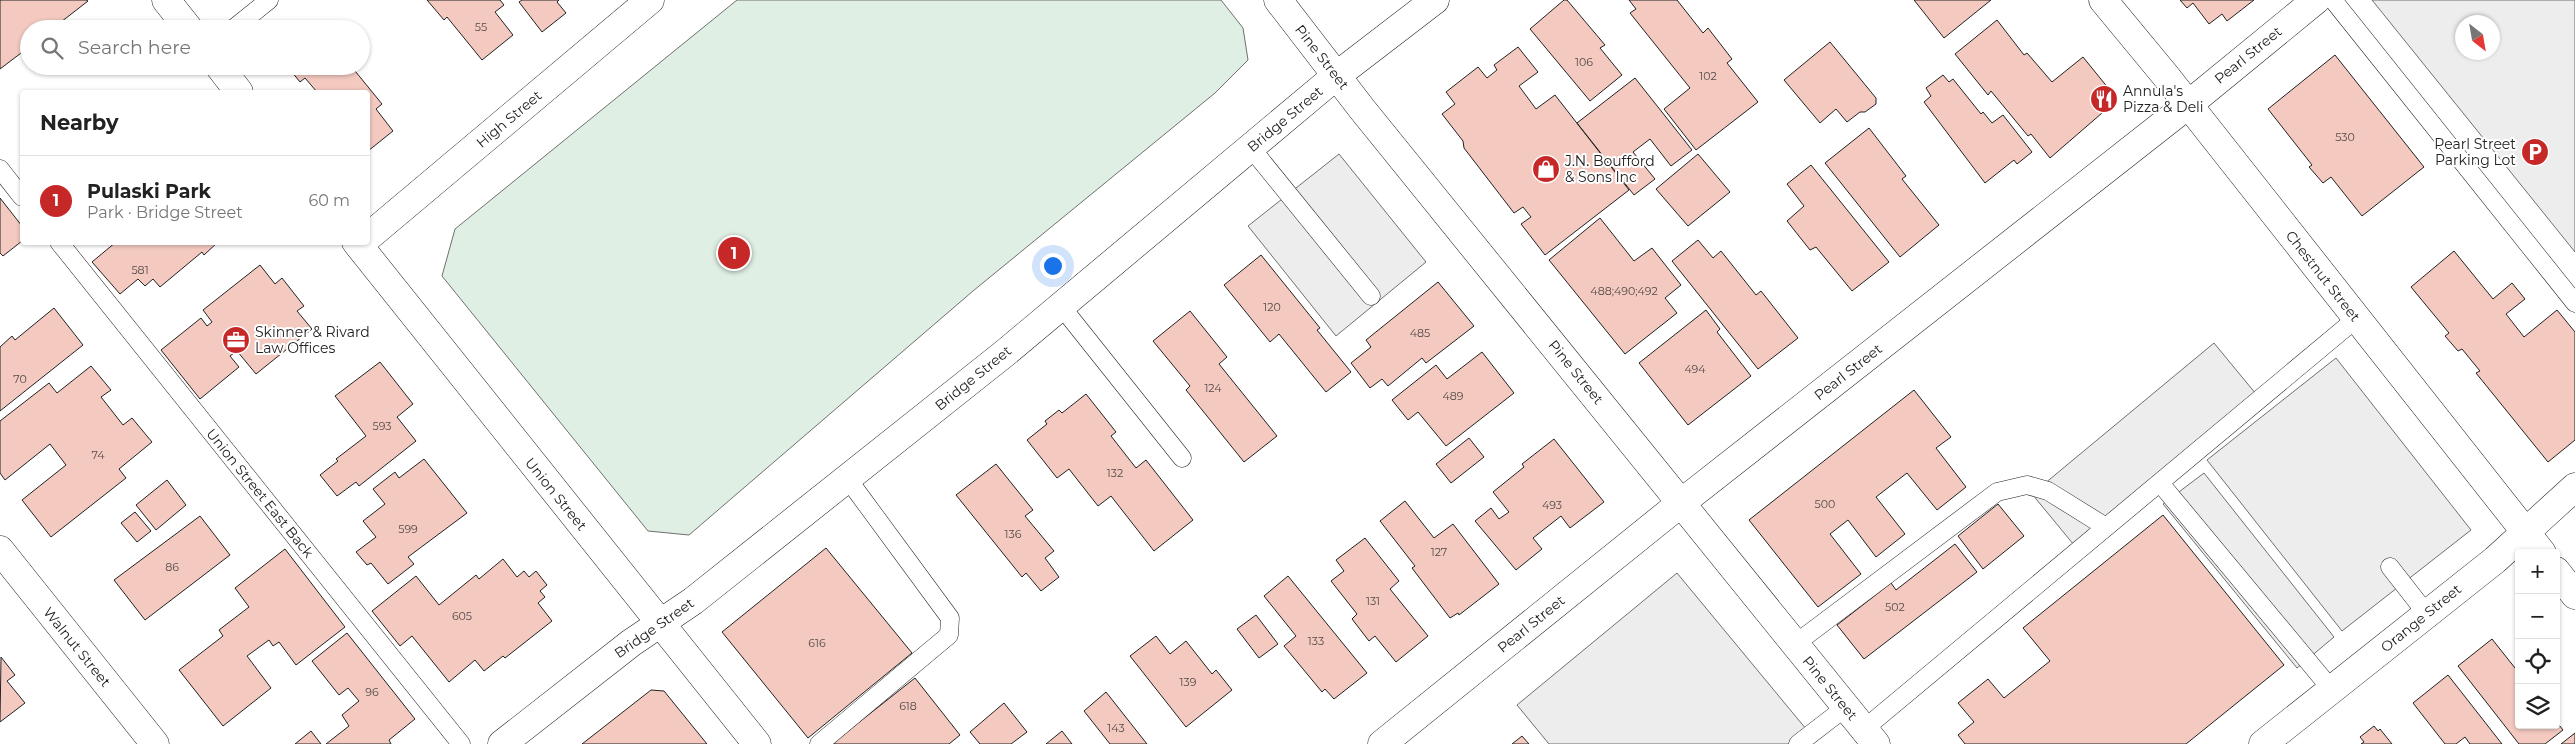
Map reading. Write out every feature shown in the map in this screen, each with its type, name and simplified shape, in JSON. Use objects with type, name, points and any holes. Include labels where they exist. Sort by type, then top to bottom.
[{"type":"street","points":[[166,0],[182,20]]},
{"type":"street","name":"High Street","points":[[370,234],[650,0]]},
{"type":"street","name":"Pine Street","points":[[1278,0],[1336,76],[1870,737]]},
{"type":"street","name":"Bridge Street","points":[[502,744],[631,643],[693,601],[1061,306],[1336,76],[1435,0]]},
{"type":"street","name":"Chestnut Street","points":[[2103,0],[2188,104],[2534,543]]},
{"type":"street","name":"Pearl Street","points":[[1382,744],[1681,503],[2188,104],[2316,0]]},
{"type":"street","points":[[226,75],[237,90]]},
{"type":"street","name":"Union Street","points":[[363,245],[757,744]]},
{"type":"street","name":"Orange Street","points":[[2263,744],[2494,560],[2534,543],[2557,501],[2575,487]]},
{"type":"street","name":"Walnut Street","points":[[0,550],[155,744]]},
{"type":"street","points":[[2560,576],[2575,595]]},
{"type":"lane","points":[[244,20],[269,0]]},
{"type":"lane","points":[[2333,0],[2575,303]]},
{"type":"lane","points":[[1251,148],[1371,296]]},
{"type":"lane","points":[[0,169],[20,194]]},
{"type":"lane","name":"Union Street East Back","points":[[61,245],[461,744]]},
{"type":"lane","points":[[1061,306],[1182,458]]},
{"type":"lane","points":[[1870,737],[2106,527],[2357,318]]},
{"type":"lane","points":[[819,744],[949,635],[950,618],[847,478]]},
{"type":"lane","points":[[2160,483],[2332,690]]},
{"type":"lane","points":[[1795,644],[1997,492],[2027,486],[2048,491],[2106,527]]},
{"type":"lane","points":[[2390,567],[2426,613]]},
{"type":"lane","points":[[1798,744],[1846,707]]},
{"type":"green space","points":[[737,0],[1221,0],[1243,28],[1248,60],[1215,93],[973,291],[689,535],[648,531],[442,276],[455,229]]},
{"type":"shaded area","name":"Pearl Street Parking Lot","points":[[2372,0],[2575,0],[2575,252]]},
{"type":"shaded area","points":[[1339,154],[1426,262],[1336,336],[1248,226]]},
{"type":"shaded area","points":[[2214,343],[2256,394],[2074,545],[2032,494]]},
{"type":"shaded area","points":[[2336,358],[2471,530],[2342,631],[2207,460]]},
{"type":"shaded area","points":[[2204,473],[2334,637],[2297,668],[2163,504]]},
{"type":"shaded area","points":[[1677,573],[1816,741],[1812,744],[1549,744],[1517,705]]},
{"type":"building","points":[[0,0],[88,1],[64,20],[20,20],[20,54],[0,69]]},
{"type":"building","points":[[427,0],[500,0],[504,5],[495,12],[513,35],[482,60],[447,17],[444,20]]},
{"type":"building","points":[[522,0],[559,0],[557,2],[566,13],[542,32],[519,2]]},
{"type":"building","points":[[1564,0],[1567,0],[1605,45],[1600,48],[1622,75],[1590,101],[1530,29]]},
{"type":"building","points":[[1629,0],[1677,0],[1703,33],[1708,28],[1732,59],[1727,63],[1758,102],[1696,150],[1664,109],[1690,88],[1630,13],[1636,9]]},
{"type":"building","points":[[1914,0],[1991,0],[1944,38]]},
{"type":"building","points":[[2180,0],[2254,0],[2227,21],[2222,14],[2209,24],[2193,3],[2187,8]]},
{"type":"building","points":[[1997,20],[2024,55],[2027,53],[2052,82],[2083,57],[2113,94],[2109,107],[2050,158],[2031,134],[2028,136],[1991,91],[1988,95],[1955,54]]},
{"type":"building","points":[[1830,42],[1876,98],[1876,104],[1865,112],[1860,112],[1847,122],[1836,109],[1820,123],[1784,80]]},
{"type":"building","name":"J.N. Boufford & Sons Inc","points":[[1518,47],[1538,72],[1519,86],[1536,109],[1555,95],[1629,190],[1545,255],[1521,224],[1531,217],[1523,207],[1514,213],[1464,148],[1463,141],[1442,114],[1455,104],[1446,92],[1478,67],[1487,78],[1497,70],[1494,65]]},
{"type":"building","points":[[2335,55],[2424,167],[2362,216],[2331,177],[2323,183],[2309,167],[2312,165],[2268,109]]},
{"type":"building","points":[[294,75],[358,75],[382,104],[376,109],[393,131],[370,149],[370,90],[315,90],[305,78],[300,82]]},
{"type":"building","points":[[1943,75],[1949,82],[1953,79],[1981,114],[1983,112],[1992,123],[2003,115],[2032,152],[2017,164],[2014,160],[1985,183],[1924,102],[1931,96],[1926,88]]},
{"type":"building","points":[[1635,78],[1692,150],[1671,166],[1650,139],[1633,152],[1655,179],[1634,195],[1577,123]]},
{"type":"building","points":[[1869,128],[1906,176],[1902,179],[1939,225],[1900,257],[1825,163]]},
{"type":"building","points":[[1698,154],[1730,192],[1688,226],[1656,189]]},
{"type":"building","points":[[1811,165],[1889,262],[1852,291],[1816,247],[1810,250],[1787,221],[1804,206],[1787,184]]},
{"type":"building","points":[[0,198],[20,223],[20,243],[3,256],[0,253]]},
{"type":"building","points":[[1600,218],[1634,261],[1652,248],[1681,285],[1665,298],[1677,313],[1625,354],[1549,260]]},
{"type":"building","points":[[1698,240],[1713,258],[1721,251],[1756,295],[1761,291],[1798,338],[1758,369],[1672,261]]},
{"type":"building","points":[[112,245],[215,245],[204,255],[202,252],[160,287],[153,279],[145,286],[138,279],[120,294],[92,262]]},
{"type":"building","points":[[2454,251],[2493,299],[2512,283],[2525,299],[2506,314],[2524,337],[2557,310],[2575,332],[2575,440],[2548,462],[2476,373],[2480,371],[2462,349],[2458,351],[2445,336],[2449,333],[2411,287]]},
{"type":"building","points":[[1261,255],[1320,328],[1317,330],[1351,372],[1326,392],[1279,334],[1270,342],[1224,285]]},
{"type":"building","name":"Skinner & Rivard Law Offices","points":[[260,265],[275,284],[282,278],[304,306],[297,311],[312,329],[256,374],[237,351],[230,356],[239,367],[200,399],[161,350],[201,318],[207,326],[212,322],[203,310]]},
{"type":"building","points":[[1438,282],[1474,326],[1426,363],[1422,358],[1388,386],[1382,379],[1370,388],[1351,363],[1371,347],[1366,340]]},
{"type":"building","points":[[54,308],[83,345],[0,411],[0,347],[12,336],[15,340]]},
{"type":"building","points":[[1706,310],[1720,329],[1717,332],[1751,376],[1688,425],[1639,363]]},
{"type":"building","points":[[1190,311],[1227,357],[1219,364],[1277,436],[1244,462],[1186,390],[1190,386],[1153,341]]},
{"type":"building","points":[[1482,352],[1514,393],[1446,446],[1418,412],[1408,420],[1392,400],[1436,365],[1447,379]]},
{"type":"building","points":[[380,362],[413,404],[397,417],[416,441],[359,486],[356,482],[337,496],[320,475],[338,461],[336,459],[366,436],[335,396]]},
{"type":"building","points":[[91,366],[111,390],[101,397],[123,425],[132,418],[152,442],[119,469],[126,478],[51,537],[22,500],[66,465],[50,444],[5,480],[0,473],[0,421],[49,383],[57,393]]},
{"type":"building","points":[[1914,390],[1951,437],[1936,448],[1966,487],[1937,510],[1907,473],[1876,497],[1905,534],[1876,557],[1848,520],[1830,534],[1861,574],[1818,607],[1749,520]]},
{"type":"building","points":[[1086,394],[1116,432],[1111,436],[1136,468],[1146,460],[1193,520],[1154,551],[1111,496],[1098,506],[1069,469],[1057,478],[1027,440],[1047,424],[1045,421],[1059,410],[1062,413]]},
{"type":"building","points":[[1469,438],[1484,457],[1451,483],[1436,464]]},
{"type":"building","points":[[1554,439],[1604,502],[1570,528],[1561,516],[1533,538],[1542,549],[1516,570],[1475,521],[1491,508],[1499,519],[1509,512],[1493,492],[1524,467],[1522,464]]},
{"type":"building","points":[[424,459],[467,513],[408,557],[414,564],[388,584],[371,563],[367,565],[356,552],[376,537],[363,521],[385,504],[373,489],[395,472],[399,478]]},
{"type":"building","points":[[996,464],[1033,510],[1025,516],[1054,551],[1045,558],[1059,577],[1041,591],[1026,573],[1022,577],[956,495]]},
{"type":"building","points":[[167,480],[186,505],[156,530],[136,505]]},
{"type":"building","points":[[1405,501],[1434,538],[1453,524],[1499,584],[1459,615],[1458,613],[1450,618],[1412,568],[1415,566],[1380,521]]},
{"type":"building","points":[[1998,504],[2024,536],[1983,569],[1958,536]]},
{"type":"building","points":[[135,512],[151,531],[137,542],[121,523]]},
{"type":"building","points":[[2163,515],[2284,665],[2186,744],[1965,744],[1958,735],[1974,722],[1958,703],[1988,679],[2004,698],[2050,661],[2023,628]]},
{"type":"building","points":[[200,516],[230,555],[145,620],[114,580]]},
{"type":"building","points":[[1365,538],[1399,581],[1390,589],[1428,636],[1396,662],[1375,636],[1369,641],[1352,619],[1357,614],[1331,581],[1344,571],[1336,560]]},
{"type":"building","points":[[1955,544],[1977,572],[1864,659],[1837,625],[1891,583],[1896,590]]},
{"type":"building","points":[[826,548],[912,653],[808,738],[722,632]]},
{"type":"building","points":[[285,549],[345,627],[296,665],[279,642],[273,646],[269,640],[247,656],[271,688],[223,726],[179,670],[223,636],[219,630],[249,607],[235,588]]},
{"type":"building","points":[[503,559],[517,577],[524,571],[529,577],[536,571],[547,585],[540,591],[545,597],[538,603],[552,621],[505,658],[503,656],[484,671],[475,660],[449,682],[412,636],[400,646],[372,611],[416,576],[439,605],[476,575],[479,579]]},
{"type":"building","points":[[1288,576],[1367,673],[1334,699],[1325,689],[1322,692],[1284,646],[1296,636],[1264,596]]},
{"type":"building","points":[[1256,615],[1278,644],[1259,658],[1237,629]]},
{"type":"building","points":[[347,633],[415,719],[389,740],[391,744],[326,744],[349,726],[342,715],[359,701],[348,688],[339,695],[312,661]]},
{"type":"building","points":[[1156,636],[1170,654],[1186,641],[1212,674],[1216,670],[1232,690],[1186,727],[1130,656]]},
{"type":"building","points":[[2492,639],[2515,668],[2515,729],[2560,729],[2560,726],[2563,730],[2545,744],[2519,744],[2458,666]]},
{"type":"building","points":[[1,657],[15,675],[7,681],[25,703],[0,722]]},
{"type":"building","points":[[2448,675],[2502,744],[2470,744],[2465,737],[2456,744],[2445,744],[2413,703]]},
{"type":"building","points":[[915,678],[960,735],[949,744],[835,744],[834,742]]},
{"type":"building","points":[[651,690],[664,691],[707,744],[582,744]]},
{"type":"building","points":[[1106,692],[1147,744],[1110,744],[1084,711]]},
{"type":"building","points":[[1004,703],[1027,732],[1011,744],[980,744],[970,732]]},
{"type":"building","points":[[2374,726],[2378,731],[2380,729],[2392,744],[2361,744],[2364,742],[2360,737]]},
{"type":"building","points":[[311,731],[321,744],[295,744]]},
{"type":"building","points":[[1062,731],[1072,744],[1046,744]]},
{"type":"building","points":[[2575,733],[2575,744],[2561,744]]},
{"type":"building","points":[[1522,736],[1529,744],[1512,744]]},
{"type":"place","name":"Annula's Pizza & Deli","points":[[2104,99]]},
{"type":"place","name":"Pearl Street Parking Lot","points":[[2535,152]]},
{"type":"place","name":"J.N. Boufford & Sons Inc","points":[[1546,169]]},
{"type":"place","name":"Pulaski Park","points":[[734,253]]},
{"type":"place","name":"Skinner & Rivard Law Offices","points":[[236,340]]}]
